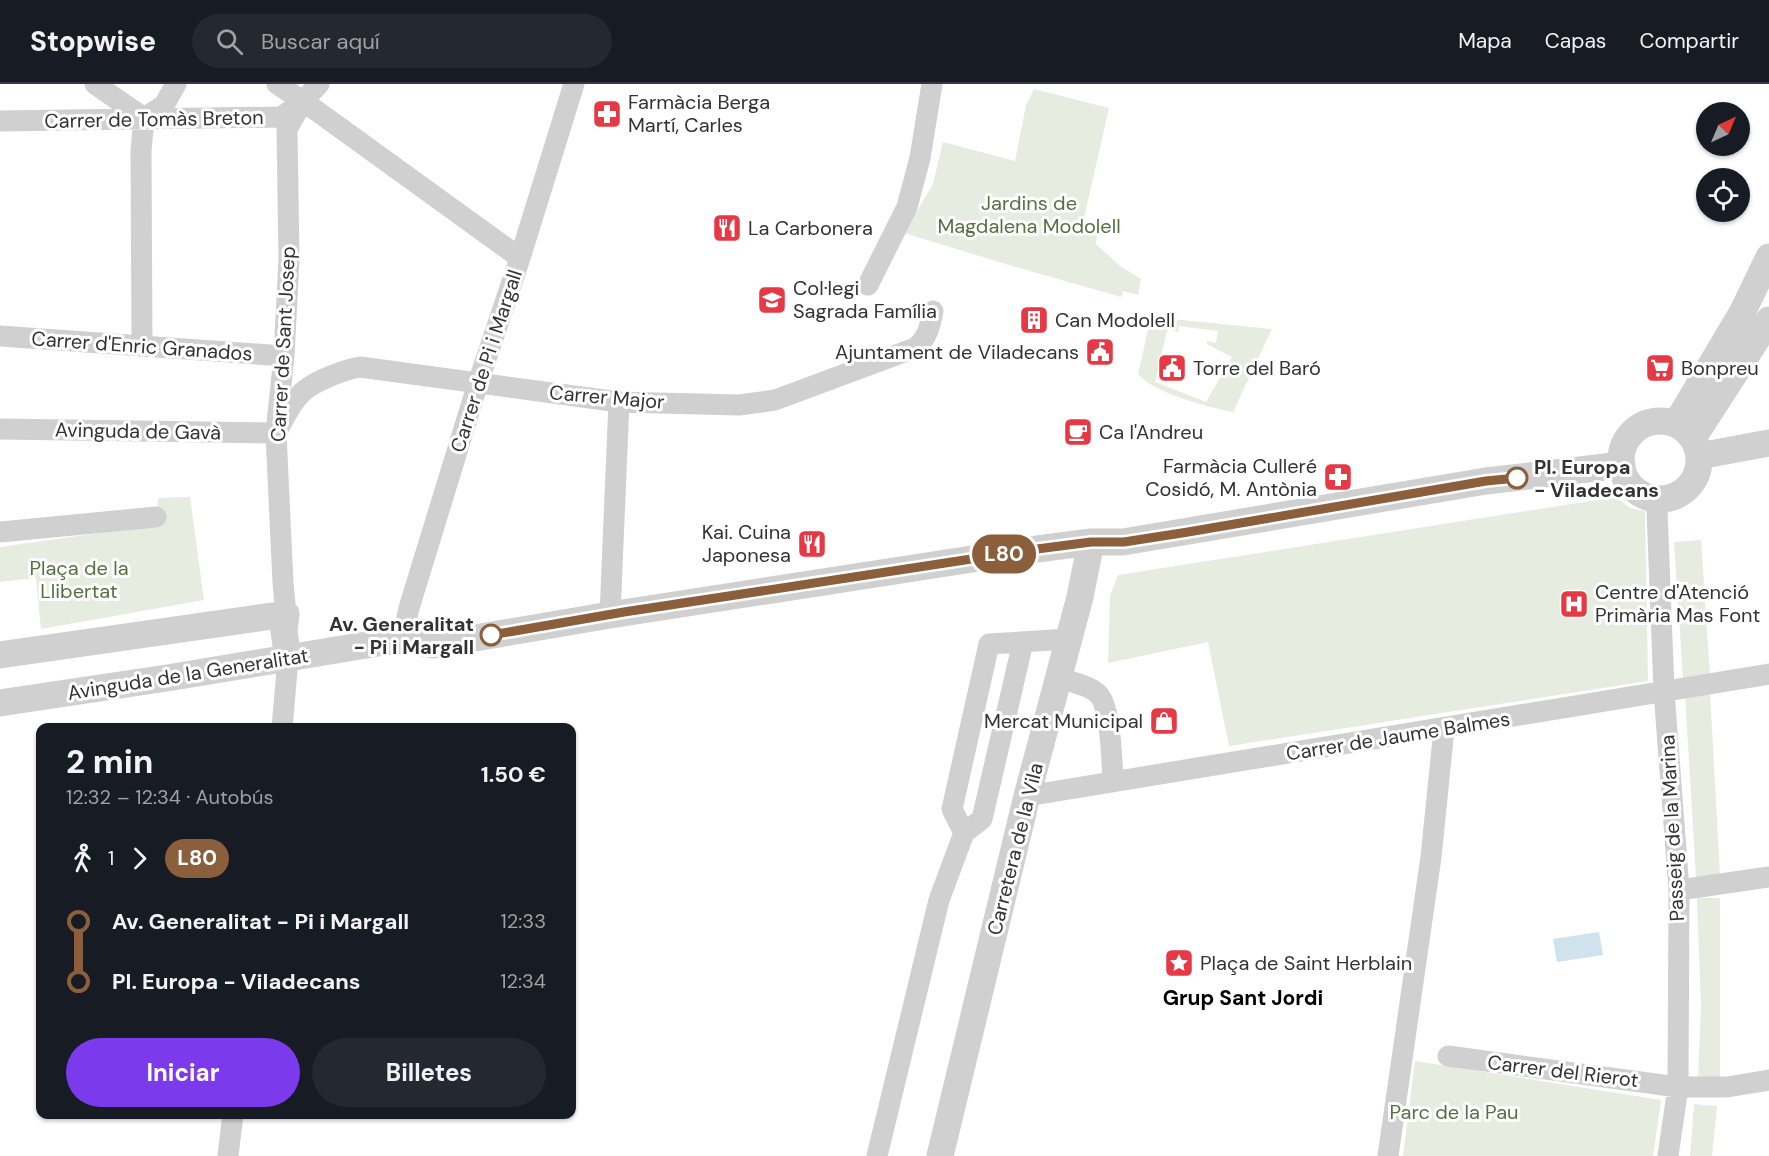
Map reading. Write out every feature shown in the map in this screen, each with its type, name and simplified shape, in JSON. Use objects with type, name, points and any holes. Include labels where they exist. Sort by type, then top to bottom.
[{"type":"street","points":[[95,84],[144,118]]},
{"type":"street","points":[[144,118],[164,105],[176,84]]},
{"type":"street","points":[[277,84],[520,258]]},
{"type":"street","name":"Carrer de Sant Josep","points":[[286,614],[276,433],[284,356],[289,259],[287,129],[303,101],[319,84]]},
{"type":"street","name":"Carrer de Pi i Margall","points":[[402,640],[409,608],[478,383],[574,84]]},
{"type":"street","points":[[868,285],[907,207],[920,158],[932,84]]},
{"type":"street","name":"Carrer de Tomàs Breton","points":[[0,121],[281,117],[303,101]]},
{"type":"street","points":[[142,346],[141,151],[144,118]]},
{"type":"street","points":[[1769,257],[1742,313],[1690,439],[1698,469],[1693,482],[1678,495],[1658,499],[1645,496],[1626,478],[1621,458],[1624,445],[1631,433],[1649,422],[1656,421],[1690,439],[1769,443]]},
{"type":"street","name":"Carrer Major","points":[[276,433],[298,396],[306,388],[348,369],[360,367],[619,402],[739,405],[775,400],[915,348],[928,334],[933,311]]},
{"type":"street","points":[[1690,439],[1769,320]]},
{"type":"street","name":"Carrer d'Enric Granados","points":[[0,336],[284,356]]},
{"type":"street","points":[[610,615],[619,402]]},
{"type":"street","name":"Avinguda de Gavà","points":[[0,429],[276,433]]},
{"type":"street","name":"Avinguda de la Generalitat","points":[[0,703],[402,640],[434,645],[610,615],[1037,549],[1091,542],[1124,542],[1486,481],[1622,465]]},
{"type":"street","name":"Passeig de la Marina","points":[[1658,499],[1664,691],[1679,890],[1678,1087],[1668,1156]]},
{"type":"street","points":[[0,532],[156,517]]},
{"type":"street","name":"Carretera de la Vila","points":[[940,1156],[1027,796],[1080,597],[1091,542]]},
{"type":"street","points":[[0,655],[286,614],[284,631],[288,659],[282,723]]},
{"type":"street","points":[[964,833],[952,809],[989,645],[1069,639]]},
{"type":"street","name":"Carretera de la Vila","points":[[877,1156],[939,900],[964,833],[982,819],[1023,642]]},
{"type":"street","name":"Carrer de Jaume Balmes","points":[[1027,796],[1769,674]]},
{"type":"street","points":[[1058,678],[1097,692],[1103,701],[1108,719],[1113,782]]},
{"type":"street","points":[[1388,1156],[1431,856],[1443,729]]},
{"type":"street","points":[[1679,890],[1769,878]]},
{"type":"street","name":"Carrer del Rierot","points":[[1448,1056],[1678,1087],[1727,1087],[1769,1080]]},
{"type":"street","points":[[228,1156],[232,1119]]},
{"type":"green space","name":"Jardins de Magdalena Modolell","points":[[1034,89],[1109,108],[1081,231],[1097,233],[1096,244],[1120,266],[1141,279],[1138,295],[1123,291],[1121,297],[904,233],[933,184],[943,142],[1015,161],[1026,105]]},
{"type":"green space","points":[[1151,317],[1272,329],[1233,412],[1168,393],[1138,374]],"holes":[[[1179,326],[1218,331],[1216,343],[1207,341],[1207,344],[1232,357],[1206,402],[1155,382],[1167,331],[1170,329],[1178,332]]]},
{"type":"green space","name":"Plaça de la Llibertat","points":[[190,497],[204,600],[41,629],[36,578],[0,582],[0,547],[156,525],[158,498]]},
{"type":"green space","points":[[1616,497],[1630,508],[1645,511],[1648,681],[1229,746],[1208,642],[1108,663],[1110,596],[1118,575]]},
{"type":"green space","points":[[1701,540],[1710,676],[1683,678],[1674,542]]},
{"type":"green space","points":[[1710,692],[1720,875],[1696,877],[1685,694]]},
{"type":"green space","points":[[1697,898],[1720,898],[1720,1077],[1698,1079],[1701,1007]]},
{"type":"green space","name":"Parc de la Pau","points":[[1415,1061],[1661,1100],[1653,1156],[1403,1156]]},
{"type":"green space","points":[[1694,1104],[1717,1106],[1712,1156],[1690,1156]]},
{"type":"water","points":[[1599,932],[1603,955],[1557,962],[1553,939]]},
{"type":"bus line","name":"L80","points":[[491,635],[624,612],[1037,549],[1091,542],[1124,542],[1486,481],[1517,478]]},
{"type":"place","name":"Farmàcia Berga Martí, Carles","points":[[607,114]]},
{"type":"place","name":"La Carbonera","points":[[727,228]]},
{"type":"place","name":"Col·legi Sagrada Família","points":[[772,300]]},
{"type":"place","name":"Can Modolell","points":[[1034,320]]},
{"type":"place","name":"Ajuntament de Viladecans","points":[[1100,352]]},
{"type":"place","name":"Torre del Baró","points":[[1172,368]]},
{"type":"place","name":"Bonpreu","points":[[1660,368]]},
{"type":"place","name":"Ca l'Andreu","points":[[1078,432]]},
{"type":"place","name":"Farmàcia Culleré Cosidó, M. Antònia","points":[[1338,477]]},
{"type":"place","name":"Pl. Europa - Viladecans","points":[[1517,478]]},
{"type":"place","name":"Kai. Cuina Japonesa","points":[[812,544]]},
{"type":"place","name":"Centre d'Atenció Primària Mas Font","points":[[1574,604]]},
{"type":"place","name":"Av. Generalitat - Pi i Margall","points":[[491,635]]},
{"type":"place","name":"Mercat Municipal","points":[[1164,721]]},
{"type":"place","name":"Plaça de Saint Herblain","points":[[1179,963]]},
{"type":"district","name":"Grup Sant Jordi","points":[[1243,998]]}]
